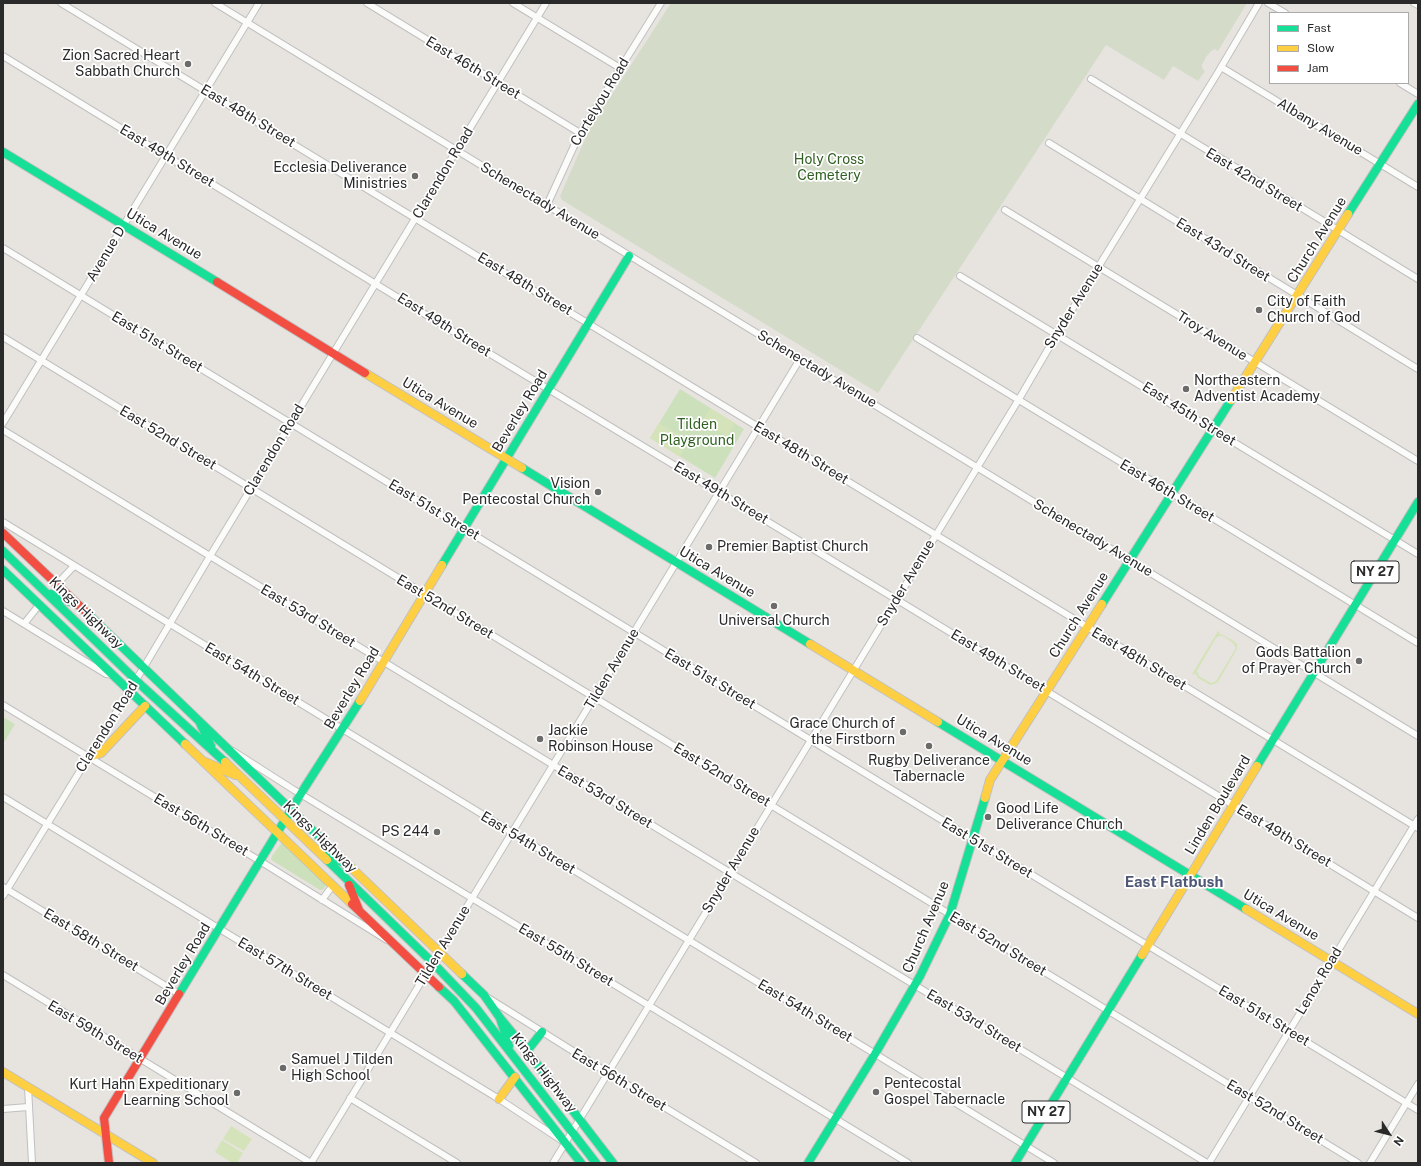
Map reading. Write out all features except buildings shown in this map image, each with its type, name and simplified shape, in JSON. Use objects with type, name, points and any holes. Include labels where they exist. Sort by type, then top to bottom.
[{"type":"main road","name":"Church Avenue","points":[[808,1163],[916,986],[950,914],[990,780],[1418,104]]},
{"type":"main road","name":"Utica Avenue","points":[[3,152],[1418,1014]]},
{"type":"main road","name":"Beverley Road","points":[[109,1163],[104,1118],[629,256]]},
{"type":"main road","name":"Linden Boulevard","points":[[1015,1163],[1418,502]]},
{"type":"main road","name":"Kings Highway","points":[[3,533],[440,951],[484,995],[500,1018],[613,1163]]},
{"type":"main road","name":"Kings Highway","points":[[3,551],[433,963],[476,1008],[596,1163]]},
{"type":"main road","name":"Kings Highway","points":[[3,570],[130,690],[458,1006],[581,1163]]},
{"type":"main road","points":[[46,592],[80,606]]},
{"type":"main road","points":[[89,757],[101,753],[145,706]]},
{"type":"main road","points":[[200,723],[213,751]]},
{"type":"main road","points":[[203,761],[240,777]]},
{"type":"main road","points":[[314,849],[351,867]]},
{"type":"main road","points":[[348,882],[359,910]]},
{"type":"main road","points":[[500,1018],[510,1051]]},
{"type":"main road","points":[[527,1051],[542,1032]]},
{"type":"main road","points":[[3,1072],[153,1163]]},
{"type":"main road","points":[[499,1100],[515,1077]]},
{"type":"street","name":"East 48th Street","points":[[61,3],[1416,827]]},
{"type":"street","name":"Schenectady Avenue","points":[[215,3],[1418,736]]},
{"type":"street","name":"Avenue D","points":[[3,423],[259,3]]},
{"type":"street","name":"East 46th Street","points":[[367,3],[580,133]]},
{"type":"street","points":[[513,3],[620,68]]},
{"type":"street","name":"Clarendon Road","points":[[3,896],[5,888],[47,824],[144,668],[290,423],[546,3]]},
{"type":"street","name":"Cortelyou Road","points":[[547,205],[580,133],[661,3]]},
{"type":"street","name":"Snyder Avenue","points":[[553,1163],[1259,3]]},
{"type":"street","points":[[1268,3],[1283,12]]},
{"type":"street","points":[[1414,3],[1418,5]]},
{"type":"street","name":"East 49th Street","points":[[3,56],[1418,918]]},
{"type":"street","name":"Albany Avenue","points":[[1221,67],[1418,187]]},
{"type":"street","name":"East 42nd Street","points":[[1091,79],[1418,279]]},
{"type":"street","points":[[1402,84],[1418,94]]},
{"type":"street","name":"East 43rd Street","points":[[1048,143],[1418,369]]},
{"type":"street","name":"Troy Avenue","points":[[1005,210],[1418,461]]},
{"type":"street","name":"East 51st Street","points":[[3,248],[1418,1110]]},
{"type":"street","name":"East 45th Street","points":[[960,276],[1418,554]]},
{"type":"street","name":"East 52nd Street","points":[[3,337],[1358,1163]]},
{"type":"street","name":"East 46th Street","points":[[917,338],[1418,643]]},
{"type":"street","name":"Tilden Avenue","points":[[311,1163],[800,359]]},
{"type":"street","name":"East 53rd Street","points":[[3,430],[1208,1163]]},
{"type":"street","name":"East 54th Street","points":[[3,522],[1054,1163]]},
{"type":"street","name":"Kings Highway","points":[[57,584],[74,566]]},
{"type":"street","name":"Kings Highway","points":[[24,624],[39,605]]},
{"type":"street","points":[[3,611],[106,674],[114,675]]},
{"type":"street","name":"East 56th Street","points":[[3,705],[260,861],[397,947]]},
{"type":"street","name":"East 55th Street","points":[[225,745],[301,794],[908,1163]]},
{"type":"street","name":"East 57th Street","points":[[3,797],[391,1033],[565,1143]]},
{"type":"street","name":"Lenox Road","points":[[1208,1163],[1374,891],[1416,827],[1418,819]]},
{"type":"street","points":[[322,900],[333,885]]},
{"type":"street","name":"East 58th Street","points":[[5,888],[180,994]]},
{"type":"street","name":"East 59th Street","points":[[3,976],[311,1163]]},
{"type":"street","name":"East 56th Street","points":[[484,995],[608,1073],[756,1163]]},
{"type":"street","points":[[1370,1163],[1418,1084]]},
{"type":"street","points":[[28,1087],[32,1163]]},
{"type":"street","points":[[350,1098],[458,1163]]},
{"type":"street","points":[[3,1108],[28,1106]]},
{"type":"green space","name":"Holy Cross Cemetery","points":[[671,3],[1247,3],[1218,51],[1215,49],[1211,51],[1206,57],[1202,65],[1202,68],[1205,71],[1198,81],[1173,66],[1164,80],[1106,45],[878,393],[562,200],[560,196],[589,130]]},
{"type":"green space","name":"Tilden Playground","points":[[680,389],[744,429],[715,478],[650,438]]},
{"type":"green space","points":[[710,408],[735,423],[727,436],[702,421]]},
{"type":"green space","points":[[659,423],[689,441],[680,457],[650,438]]},
{"type":"green space","points":[[1218,631],[1220,632],[1219,634],[1234,641],[1237,644],[1237,649],[1218,682],[1210,685],[1198,678],[1195,673],[1193,675],[1192,674]],"holes":[[[1223,636],[1233,643],[1236,648],[1216,681],[1211,683],[1199,676],[1197,671],[1216,638]]]},
{"type":"green space","points":[[3,717],[15,724],[3,744]]},
{"type":"green space","points":[[283,841],[326,883],[324,889],[320,890],[271,859]]},
{"type":"green space","points":[[231,1126],[252,1139],[244,1151],[223,1139]]},
{"type":"green space","points":[[222,1140],[243,1153],[237,1163],[232,1163],[215,1152]]},
{"type":"traffic: fast","points":[[1348,214],[1418,104]]},
{"type":"traffic: fast","points":[[3,152],[217,282]]},
{"type":"traffic: fast","points":[[442,565],[629,256]]},
{"type":"traffic: fast","points":[[1102,604],[1231,400]]},
{"type":"traffic: fast","points":[[522,468],[810,644]]},
{"type":"traffic: fast","points":[[1257,766],[1418,502]]},
{"type":"traffic: fast","points":[[3,551],[143,687],[225,762]]},
{"type":"traffic: fast","points":[[3,570],[185,744]]},
{"type":"traffic: fast","points":[[51,594],[80,606]]},
{"type":"traffic: fast","points":[[88,614],[338,855]]},
{"type":"traffic: fast","points":[[179,994],[305,787],[360,701]]},
{"type":"traffic: fast","points":[[938,722],[1246,909]]},
{"type":"traffic: fast","points":[[200,723],[211,746]]},
{"type":"traffic: fast","points":[[808,1163],[875,1054],[920,976],[950,914],[985,798]]},
{"type":"traffic: fast","points":[[321,852],[351,867]]},
{"type":"traffic: fast","points":[[327,860],[433,963],[476,1008],[596,1163]]},
{"type":"traffic: fast","points":[[1015,1163],[1142,955]]},
{"type":"traffic: fast","points":[[462,974],[484,995],[500,1018],[613,1163]]},
{"type":"traffic: fast","points":[[439,987],[454,1001],[581,1163]]},
{"type":"traffic: fast","points":[[500,1018],[509,1046]]},
{"type":"traffic: fast","points":[[527,1051],[542,1032]]},
{"type":"traffic: slow","points":[[1231,400],[1348,214]]},
{"type":"traffic: slow","points":[[365,373],[522,468]]},
{"type":"traffic: slow","points":[[360,701],[442,565]]},
{"type":"traffic: slow","points":[[985,798],[990,780],[1102,604]]},
{"type":"traffic: slow","points":[[810,644],[938,722]]},
{"type":"traffic: slow","points":[[89,757],[101,753],[145,706]]},
{"type":"traffic: slow","points":[[185,744],[352,904]]},
{"type":"traffic: slow","points":[[203,761],[235,775]]},
{"type":"traffic: slow","points":[[225,762],[327,860]]},
{"type":"traffic: slow","points":[[1142,955],[1257,766]]},
{"type":"traffic: slow","points":[[338,855],[462,974]]},
{"type":"traffic: slow","points":[[1246,909],[1418,1014]]},
{"type":"traffic: slow","points":[[3,1072],[153,1163]]},
{"type":"traffic: slow","points":[[499,1099],[515,1077]]},
{"type":"traffic: jam","points":[[217,282],[365,373]]},
{"type":"traffic: jam","points":[[3,533],[88,614]]},
{"type":"traffic: jam","points":[[349,885],[359,910]]},
{"type":"traffic: jam","points":[[352,904],[439,987]]},
{"type":"traffic: jam","points":[[109,1163],[104,1118],[179,994]]},
{"type":"place","name":"Zion Sacred Heart Sabbath Church","points":[[188,64]]},
{"type":"place","name":"Ecclesia Deliverance Ministries","points":[[415,176]]},
{"type":"place","name":"City of Faith Church of God","points":[[1259,310]]},
{"type":"place","name":"Northeastern Adventist Academy","points":[[1186,389]]},
{"type":"place","name":"Vision Pentecostal Church","points":[[598,492]]},
{"type":"place","name":"Premier Baptist Church","points":[[709,547]]},
{"type":"place","name":"Universal Church","points":[[774,606]]},
{"type":"place","name":"Gods Battalion of Prayer Church","points":[[1359,661]]},
{"type":"place","name":"Grace Church of the Firstborn","points":[[903,732]]},
{"type":"place","name":"Jackie Robinson House","points":[[540,739]]},
{"type":"place","name":"Rugby Deliverance Tabernacle","points":[[929,746]]},
{"type":"place","name":"Good Life Deliverance Church","points":[[988,817]]},
{"type":"place","name":"PS 244","points":[[437,832]]},
{"type":"place","name":"Samuel J Tilden High School","points":[[283,1068]]},
{"type":"place","name":"Pentecostal Gospel Tabernacle","points":[[876,1092]]},
{"type":"place","name":"Kurt Hahn Expeditionary Learning School","points":[[237,1093]]},
{"type":"district","name":"East Flatbush","points":[[1174,882]]}]
